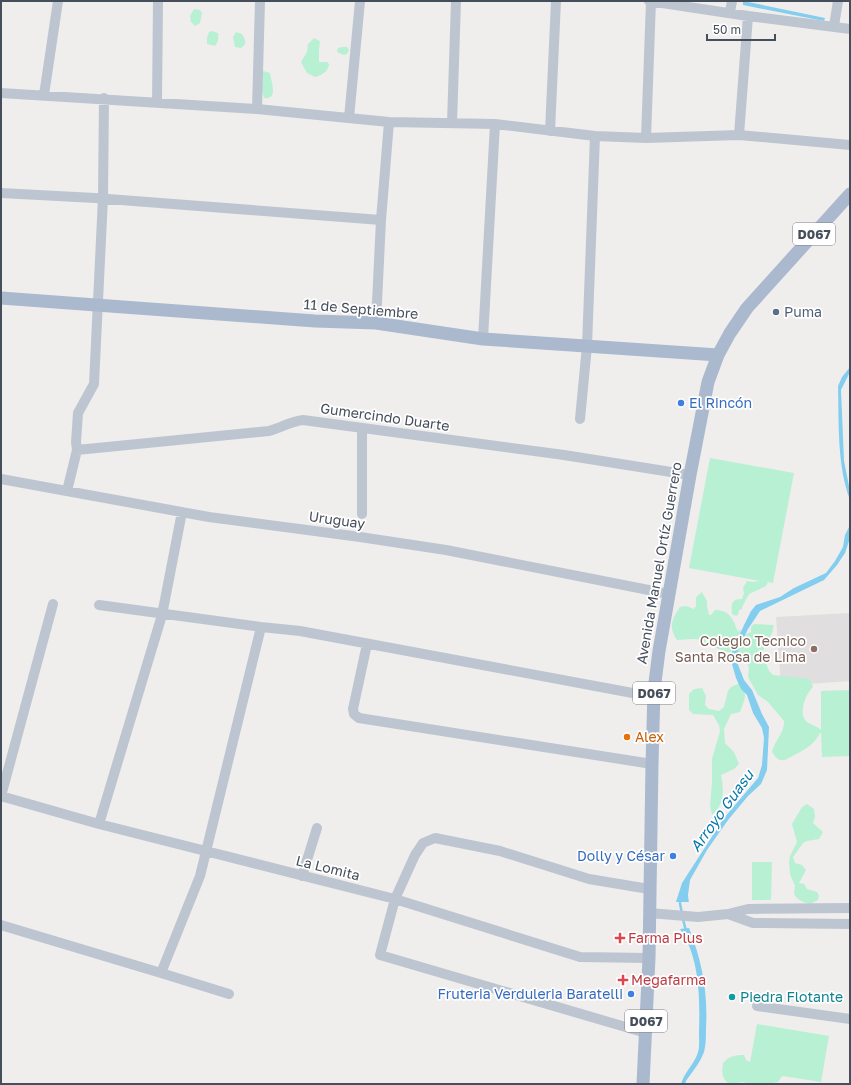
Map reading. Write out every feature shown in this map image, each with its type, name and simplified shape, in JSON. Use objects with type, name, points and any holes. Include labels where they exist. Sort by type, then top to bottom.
[{"type":"main road","name":"Avenida Manuel Ortíz Guerrero","points":[[643,1084],[649,958],[654,697],[659,651],[708,382],[718,355],[730,333],[747,308],[850,194]]},
{"type":"main road","name":"11 de Septiembre","points":[[1,298],[315,321],[376,323],[483,339],[718,355]]},
{"type":"street","points":[[44,95],[58,1]]},
{"type":"street","points":[[157,102],[158,1]]},
{"type":"street","points":[[257,109],[260,1]]},
{"type":"street","points":[[349,118],[360,1]]},
{"type":"street","points":[[452,123],[456,1]]},
{"type":"street","points":[[550,130],[556,1]]},
{"type":"street","points":[[646,138],[650,1],[730,12],[748,16],[850,29]]},
{"type":"street","points":[[730,12],[732,1]]},
{"type":"street","points":[[834,26],[838,1]]},
{"type":"street","points":[[739,135],[748,16]]},
{"type":"street","points":[[1,93],[104,98],[257,109],[389,122],[495,124],[595,136],[646,138],[739,135],[850,145]]},
{"type":"street","points":[[67,491],[77,450],[76,442],[78,413],[94,384],[103,198],[104,98]]},
{"type":"street","points":[[376,323],[381,220],[389,122]]},
{"type":"street","points":[[483,339],[495,124]]},
{"type":"street","points":[[580,419],[587,346],[595,136]]},
{"type":"street","points":[[1,193],[103,198],[381,220]]},
{"type":"street","name":"Gumercindo Duarte","points":[[77,450],[269,431],[276,430],[295,421],[303,420],[564,455],[690,475]]},
{"type":"street","points":[[362,428],[362,514]]},
{"type":"street","name":"Uruguay","points":[[1,479],[209,517],[446,550],[669,594]]},
{"type":"street","points":[[99,824],[162,615],[182,512]]},
{"type":"street","points":[[1,796],[53,604]]},
{"type":"street","points":[[98,605],[162,615],[300,631],[654,697]]},
{"type":"street","points":[[161,973],[200,876],[260,627]]},
{"type":"street","points":[[367,644],[353,709],[354,714],[359,718],[652,764]]},
{"type":"street","name":"La Lomita","points":[[1,796],[99,824],[395,899],[580,957],[649,958]]},
{"type":"street","points":[[302,876],[317,828]]},
{"type":"street","points":[[646,1033],[380,955],[395,899],[415,855],[424,843],[435,838],[500,851],[589,879],[650,889]]},
{"type":"street","points":[[649,913],[698,917],[728,914],[748,909],[850,908]]},
{"type":"street","points":[[728,914],[753,923],[850,924]]},
{"type":"street","points":[[1,925],[229,994]]},
{"type":"street","points":[[757,1006],[850,1019]]},
{"type":"shaded area","name":"Colegio Tecnico Santa Rosa de Lima","points":[[850,613],[850,681],[781,686],[776,617]]},
{"type":"green space","points":[[194,9],[200,10],[202,13],[200,23],[195,26],[191,22],[190,16]]},
{"type":"green space","points":[[212,31],[218,33],[218,40],[215,46],[207,44],[209,32]]},
{"type":"green space","points":[[236,32],[242,34],[245,40],[244,45],[241,48],[235,47],[233,37]]},
{"type":"green space","points":[[314,38],[320,41],[319,62],[327,62],[329,64],[328,69],[324,73],[315,77],[307,73],[301,62],[307,52],[308,44]]},
{"type":"green space","points":[[347,47],[349,50],[347,54],[344,55],[337,52],[338,48]]},
{"type":"green space","points":[[263,71],[270,73],[272,81],[273,93],[269,98],[264,98],[262,90]]},
{"type":"green space","points":[[710,458],[794,473],[773,583],[768,582],[766,586],[749,594],[742,609],[739,610],[738,615],[736,616],[732,614],[732,603],[736,600],[742,599],[744,593],[743,588],[747,581],[760,581],[689,568]]},
{"type":"green space","points":[[702,592],[707,601],[709,615],[711,615],[715,610],[720,610],[728,614],[738,632],[740,629],[741,633],[746,634],[751,632],[751,627],[754,624],[774,625],[772,633],[762,653],[769,671],[773,675],[810,679],[813,687],[804,702],[803,707],[803,716],[809,723],[821,730],[821,691],[850,690],[850,756],[822,757],[821,732],[809,746],[801,752],[785,760],[781,760],[776,757],[772,752],[783,729],[784,721],[768,702],[758,695],[748,677],[749,668],[747,662],[740,657],[708,645],[701,640],[677,640],[674,635],[672,623],[677,611],[680,607],[686,606],[694,609],[696,606],[696,597]]},
{"type":"green space","points":[[740,683],[745,697],[740,712],[731,714],[724,729],[725,743],[734,752],[739,764],[734,769],[721,775],[723,792],[721,801],[712,815],[710,805],[712,759],[720,731],[719,725],[713,715],[693,714],[689,710],[689,694],[694,689],[702,688],[706,696],[705,705],[709,709],[719,711],[724,707],[728,691],[731,687]]},
{"type":"green space","points":[[807,804],[814,809],[815,817],[813,823],[823,832],[819,839],[803,843],[793,857],[795,863],[802,865],[806,870],[799,883],[804,884],[807,889],[817,892],[819,896],[818,900],[810,904],[803,902],[794,894],[795,886],[790,874],[789,861],[797,842],[792,824],[802,807]]},
{"type":"green space","points":[[752,862],[772,862],[771,900],[752,900]]},
{"type":"green space","points":[[757,1024],[829,1036],[821,1082],[782,1076],[778,1082],[768,1084],[749,1084],[743,1082],[729,1084],[726,1082],[722,1069],[725,1061],[730,1057],[744,1055],[746,1060],[750,1062]]},
{"type":"water","points":[[743,1],[825,18],[824,21],[743,5]]},
{"type":"water","points":[[850,367],[850,372],[841,390],[844,461],[850,491],[850,500],[841,459],[838,386],[842,377]]},
{"type":"water","points":[[850,525],[850,538],[845,553],[824,580],[760,611],[748,629],[740,645],[737,662],[744,680],[752,690],[769,727],[767,770],[761,784],[748,796],[728,820],[707,850],[690,880],[688,895],[689,904],[675,905],[682,883],[724,818],[758,778],[762,765],[764,738],[762,728],[753,713],[747,695],[741,689],[736,678],[730,657],[744,625],[751,611],[756,605],[780,597],[794,588],[826,573],[843,547],[845,535]]},
{"type":"water","points":[[689,928],[701,965],[705,989],[706,1040],[704,1052],[700,1060],[685,1084],[681,1084],[699,1050],[699,993],[695,966],[687,940],[680,929]]},
{"type":"pier","points":[[673,902],[691,902],[691,905],[674,907]]},
{"type":"waterway","name":"Arroyo Guasu","points":[[680,903],[682,914]]},
{"type":"waterway","name":"Arroyo Guasu","points":[[683,919],[686,931]]},
{"type":"place","name":"Puma","points":[[776,312]]},
{"type":"place","name":"El Rincón","points":[[681,403]]},
{"type":"place","name":"Colegio Tecnico Santa Rosa de Lima","points":[[814,649]]},
{"type":"place","name":"Alex","points":[[627,737]]},
{"type":"place","name":"Dolly y César","points":[[673,856]]},
{"type":"place","name":"Farma Plus","points":[[620,938]]},
{"type":"place","name":"Megafarma","points":[[623,980]]},
{"type":"place","name":"Fruteria Verduleria Baratelli","points":[[631,994]]},
{"type":"place","name":"Piedra Flotante","points":[[732,997]]}]
